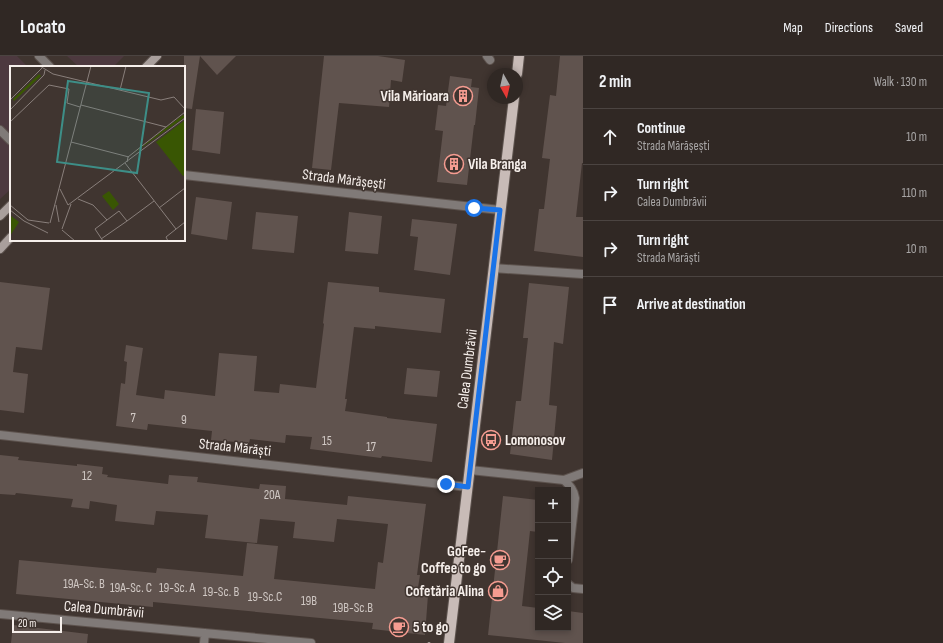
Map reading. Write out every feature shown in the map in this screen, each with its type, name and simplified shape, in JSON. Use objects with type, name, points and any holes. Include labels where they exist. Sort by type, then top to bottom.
[{"type":"main road","points":[[518,68],[519,56]]},
{"type":"main road","name":"Calea Dumbrăvii","points":[[449,643],[513,104]]},
{"type":"street","points":[[39,56],[49,66]]},
{"type":"street","points":[[147,66],[157,56]]},
{"type":"street","points":[[0,130],[10,140]]},
{"type":"street","name":"Strada Mărășești","points":[[185,175],[500,210]]},
{"type":"street","points":[[0,216],[10,206]]},
{"type":"street","points":[[0,248],[10,238]]},
{"type":"street","points":[[493,268],[582,274]]},
{"type":"street","name":"Strada Mărăști","points":[[0,435],[468,487]]},
{"type":"street","points":[[470,470],[564,480],[583,473]]},
{"type":"street","points":[[564,480],[570,486],[576,498],[568,559]]},
{"type":"street","points":[[571,586],[583,589]]},
{"type":"street","name":"Calea Dumbrăvii","points":[[0,614],[312,643]]},
{"type":"street","points":[[204,643],[205,633]]},
{"type":"shaded area","points":[[0,56],[17,56],[27,66],[10,66],[10,190],[0,199]]},
{"type":"shaded area","points":[[67,56],[124,56],[114,66],[78,66]]},
{"type":"building","points":[[184,56],[200,56],[192,109],[185,108]]},
{"type":"building","points":[[200,56],[236,56],[217,75]]},
{"type":"building","points":[[324,56],[378,56],[405,60],[402,82],[391,80],[389,107],[339,103],[331,170],[312,168]]},
{"type":"building","points":[[560,56],[583,56],[583,163],[576,217],[583,217],[583,257],[534,251],[539,209],[544,209],[550,159],[542,158],[550,95],[556,96]]},
{"type":"building","points":[[450,76],[472,79],[471,87],[479,88],[467,185],[437,182],[443,131],[435,130],[438,105],[446,106]]},
{"type":"building","points":[[196,109],[224,112],[220,154],[192,150]]},
{"type":"building","points":[[196,197],[232,202],[227,240],[191,234]]},
{"type":"building","points":[[256,212],[298,216],[294,253],[252,249]]},
{"type":"building","points":[[349,212],[382,216],[378,254],[345,251]]},
{"type":"building","points":[[412,219],[457,224],[450,275],[414,270],[418,237],[410,236]]},
{"type":"building","points":[[0,282],[50,288],[42,350],[16,347],[13,372],[28,374],[24,413],[0,410]]},
{"type":"building","points":[[328,282],[379,287],[379,292],[445,299],[441,333],[375,326],[375,329],[354,327],[345,399],[347,399],[345,411],[437,424],[432,462],[382,456],[381,458],[310,449],[312,437],[286,435],[285,443],[250,439],[249,443],[211,440],[212,431],[148,424],[147,430],[116,426],[121,383],[125,384],[127,362],[124,361],[126,345],[143,348],[136,395],[164,399],[165,390],[215,396],[219,353],[257,356],[254,391],[279,393],[280,384],[316,388]]},
{"type":"building","points":[[529,283],[569,287],[563,344],[554,342],[549,405],[557,406],[552,460],[510,454],[516,401],[521,401],[528,338],[523,338]]},
{"type":"building","points":[[407,368],[440,371],[437,397],[404,394]]},
{"type":"building","points":[[0,455],[19,457],[18,460],[103,467],[102,474],[108,475],[107,477],[168,484],[169,475],[198,477],[197,482],[259,489],[260,484],[286,486],[285,499],[347,505],[348,496],[426,504],[417,575],[420,575],[417,594],[428,595],[425,635],[372,629],[373,623],[153,602],[153,607],[16,594],[19,560],[156,573],[157,568],[243,576],[247,543],[278,546],[274,579],[375,589],[378,562],[383,563],[388,524],[337,519],[334,542],[293,538],[295,522],[260,519],[257,543],[205,538],[208,515],[156,511],[154,525],[115,521],[117,505],[90,501],[89,509],[71,507],[73,499],[16,493],[15,495],[0,494]]},
{"type":"building","points":[[503,496],[535,500],[535,532],[530,531],[522,606],[535,608],[535,631],[571,631],[571,611],[583,613],[583,643],[565,643],[488,635]]},
{"type":"building","points":[[13,625],[88,634],[87,643],[11,643]]},
{"type":"place","name":"Vila Mărioara","points":[[463,96]]},
{"type":"place","name":"Vila Branga","points":[[454,164]]},
{"type":"place","name":"Lomonosov","points":[[491,440]]},
{"type":"place","name":"GoFee- Coffee to go","points":[[500,560]]},
{"type":"place","name":"Cofetăria Alina","points":[[498,591]]},
{"type":"place","name":"5 to go","points":[[399,627]]},
{"type":"route","points":[[446,484],[468,487],[500,210],[474,208]]}]
